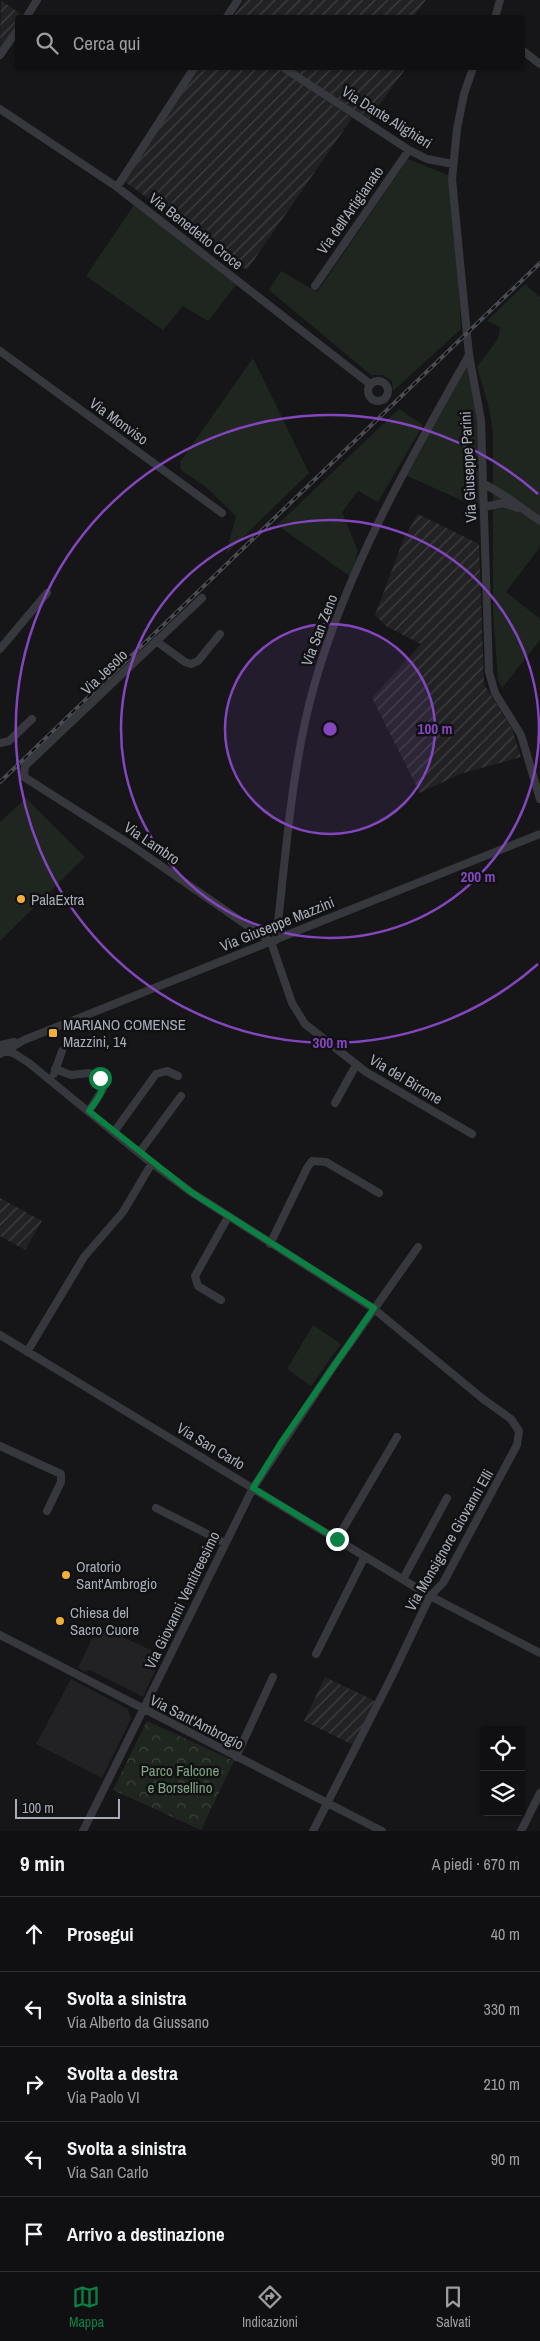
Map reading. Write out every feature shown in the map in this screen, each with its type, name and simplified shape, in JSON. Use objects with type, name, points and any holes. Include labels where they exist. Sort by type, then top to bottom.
[{"type":"street","points":[[28,15],[38,0]]},
{"type":"street","points":[[228,15],[238,0]]},
{"type":"street","points":[[495,15],[500,0]]},
{"type":"street","points":[[0,55],[15,33]]},
{"type":"street","points":[[525,52],[540,64]]},
{"type":"street","points":[[117,186],[193,70]]},
{"type":"street","name":"Via Dante Alighieri","points":[[287,70],[408,150],[427,159],[453,164]]},
{"type":"street","name":"Via Giuseppe Parini","points":[[472,70],[464,94],[452,179],[468,355],[480,415],[490,681],[495,693],[520,732],[540,798]]},
{"type":"street","name":"Via Benedetto Croce","points":[[0,109],[117,186],[370,384]]},
{"type":"street","name":"Via dell'Artigianato","points":[[314,286],[408,150]]},
{"type":"street","name":"Via Monviso","points":[[0,351],[222,513]]},
{"type":"street","name":"Via San Zeno","points":[[273,941],[297,768],[318,673],[354,577],[399,480],[468,355]]},
{"type":"street","points":[[483,483],[540,521]]},
{"type":"street","points":[[484,507],[503,504],[521,508]]},
{"type":"street","points":[[0,649],[46,593]]},
{"type":"street","name":"Via Jesolo","points":[[25,766],[202,598]]},
{"type":"street","points":[[156,641],[185,662],[191,664],[198,661],[220,634]]},
{"type":"street","points":[[0,742],[9,741],[32,719]]},
{"type":"street","name":"Via Lambro","points":[[25,766],[23,773],[26,778],[135,848],[273,941]]},
{"type":"street","name":"Via Giuseppe Mazzini","points":[[1,1050],[540,834]]},
{"type":"street","name":"Via del Birrone","points":[[273,941],[298,1016],[312,1030],[356,1066],[472,1134]]},
{"type":"street","points":[[21,1043],[24,1056],[29,1063]]},
{"type":"street","points":[[1,1050],[16,1054],[29,1063],[139,1153],[228,1217],[374,1308]]},
{"type":"street","points":[[51,1080],[62,1051]]},
{"type":"street","points":[[335,1103],[356,1066]]},
{"type":"street","points":[[56,1069],[71,1076],[89,1073],[102,1080],[103,1089],[89,1111]]},
{"type":"street","points":[[114,1132],[156,1074],[167,1071],[178,1076]]},
{"type":"street","points":[[139,1153],[181,1096]]},
{"type":"street","points":[[270,1244],[312,1161],[324,1161],[379,1193]]},
{"type":"street","points":[[27,1352],[84,1257],[123,1212],[152,1163]]},
{"type":"street","points":[[221,1300],[198,1286],[195,1280],[197,1270],[228,1217]]},
{"type":"street","name":"Via Giovanni Ventitreesimo","points":[[83,1831],[253,1488],[280,1444],[418,1248]]},
{"type":"street","name":"Via Monsignore Giovanni Elli","points":[[313,1831],[430,1596],[443,1583],[517,1445],[519,1432],[511,1419],[485,1401],[374,1308]]},
{"type":"street","name":"Via San Carlo","points":[[0,1337],[430,1596],[540,1653]]},
{"type":"street","points":[[337,1539],[397,1437]]},
{"type":"street","points":[[0,1446],[61,1474],[61,1482],[47,1511]]},
{"type":"street","points":[[403,1579],[447,1498]]},
{"type":"street","points":[[156,1508],[225,1543]]},
{"type":"street","points":[[316,1654],[365,1556]]},
{"type":"street","name":"Via Sant'Ambrogio","points":[[0,1635],[382,1831]]},
{"type":"street","points":[[236,1757],[273,1678]]},
{"type":"street","points":[[521,1831],[540,1793]]},
{"type":"shaded area","points":[[1,0],[22,15],[15,15],[15,26],[0,49]]},
{"type":"shaded area","points":[[245,0],[426,0],[415,15],[234,15]]},
{"type":"shaded area","points":[[196,70],[281,70],[352,118],[247,270],[124,181]]},
{"type":"shaded area","points":[[291,70],[405,70],[369,119]]},
{"type":"shaded area","points":[[418,514],[479,544],[484,684],[512,729],[521,757],[460,774],[420,793],[372,698],[421,644],[386,626],[375,615],[404,538]]},
{"type":"shaded area","points":[[0,1198],[42,1221],[25,1250],[0,1236]]},
{"type":"shaded area","points":[[98,1626],[162,1655],[143,1697],[90,1670],[84,1672],[78,1668]]},
{"type":"shaded area","points":[[325,1677],[375,1701],[353,1745],[304,1721]]},
{"type":"shaded area","points":[[71,1679],[128,1709],[131,1719],[102,1778],[36,1744]]},
{"type":"green space","points":[[408,159],[448,175],[455,223],[461,329],[393,391],[392,381],[383,375],[371,375],[269,290],[281,271],[317,292]]},
{"type":"green space","points":[[134,205],[236,285],[208,321],[183,306],[163,330],[86,276]]},
{"type":"green space","points":[[525,284],[540,297],[540,547],[506,592],[540,619],[540,640],[502,688],[498,680],[493,611],[493,433],[489,408],[477,367],[498,339],[500,327],[487,321]]},
{"type":"green space","points":[[253,358],[309,473],[226,554],[236,516],[206,487],[181,470],[180,462]]},
{"type":"green space","points":[[467,365],[478,417],[481,509],[405,475]]},
{"type":"green space","points":[[399,409],[423,425],[378,502],[358,491],[342,512],[358,551],[351,577],[277,525]]},
{"type":"green space","name":"PalaExtra","points":[[26,798],[85,857],[0,941],[0,822]]},
{"type":"green space","points":[[313,1325],[341,1344],[311,1386],[287,1369]]},
{"type":"green space","name":"Parco Falcone e Borsellino","points":[[147,1721],[234,1761],[201,1830],[113,1790]]},
{"type":"railway","points":[[0,782],[540,263]]},
{"type":"place","name":"PalaExtra","points":[[21,899]]},
{"type":"place","name":"MARIANO COMENSE Mazzini, 14","points":[[53,1033]]},
{"type":"place","name":"Oratorio Sant'Ambrogio","points":[[66,1575]]},
{"type":"place","name":"Chiesa del Sacro Cuore","points":[[60,1621]]},
{"type":"route","points":[[100,1078],[103,1083],[103,1089],[89,1111],[152,1163],[191,1192],[374,1308],[280,1444],[253,1488],[337,1539]]}]
